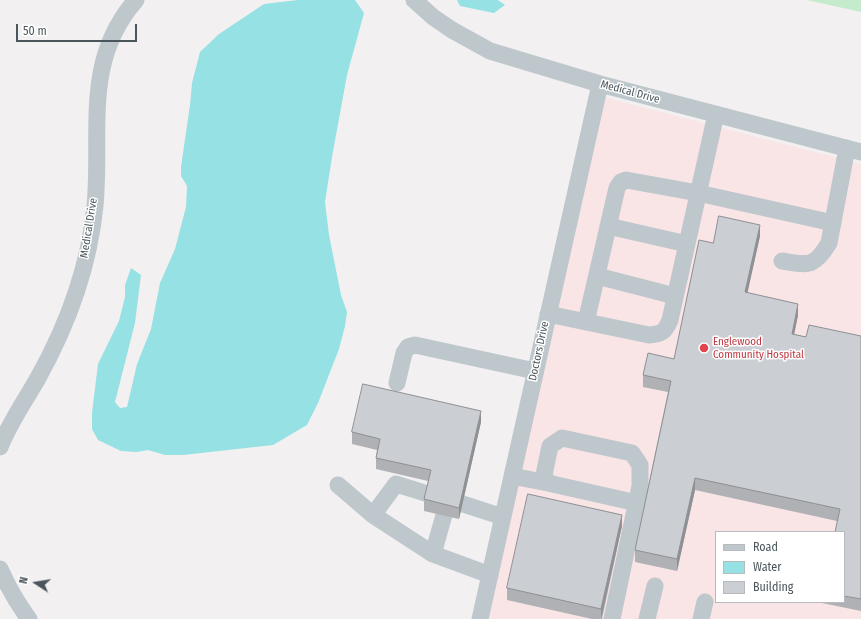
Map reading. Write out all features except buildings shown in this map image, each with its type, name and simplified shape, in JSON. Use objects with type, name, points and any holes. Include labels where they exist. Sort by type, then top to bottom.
[{"type":"street","name":"Medical Drive","points":[[0,447],[15,415],[51,352],[79,282],[89,242],[95,206],[97,103],[100,77],[111,41],[118,25],[136,0]]},
{"type":"street","name":"Medical Drive","points":[[414,0],[433,17],[452,30],[490,51],[600,84],[854,150]]},
{"type":"street","name":"Doctors Drive","points":[[480,619],[600,84]]},
{"type":"street","points":[[548,314],[649,335],[658,335],[666,330],[676,296],[716,114]]},
{"type":"street","points":[[782,261],[804,265],[814,262],[829,243],[833,223],[854,150]]},
{"type":"street","points":[[586,322],[616,188],[621,182],[626,180],[833,223]]},
{"type":"street","points":[[608,226],[687,244]]},
{"type":"street","points":[[597,276],[676,296]]},
{"type":"street","points":[[397,383],[404,353],[408,347],[415,345],[535,371]]},
{"type":"street","points":[[548,483],[544,475],[550,446],[562,438],[632,453],[640,465],[640,486],[637,503],[612,619]]},
{"type":"street","points":[[512,476],[637,503]]},
{"type":"street","points":[[373,515],[396,484],[428,494]]},
{"type":"street","points":[[338,485],[373,515],[434,554],[490,575]]},
{"type":"street","points":[[463,504],[503,518]]},
{"type":"street","points":[[434,554],[444,515]]},
{"type":"street","points":[[0,569],[8,588],[29,619]]},
{"type":"street","points":[[646,619],[655,586]]},
{"type":"street","points":[[701,619],[705,602]]},
{"type":"shaded area","name":"Englewood Community Hospital","points":[[603,97],[861,164],[861,619],[488,619]]},
{"type":"green space","points":[[807,0],[861,0],[861,12]]},
{"type":"water","points":[[298,0],[355,0],[364,13],[347,75],[325,202],[329,235],[341,295],[347,312],[339,349],[318,403],[307,425],[273,445],[183,455],[165,455],[148,450],[137,452],[121,451],[98,440],[92,429],[92,413],[98,364],[119,321],[125,297],[125,285],[131,268],[141,275],[135,323],[115,402],[120,408],[127,407],[137,364],[151,329],[160,283],[175,249],[186,207],[187,186],[181,176],[181,167],[192,83],[200,52],[219,34],[264,4]]},
{"type":"water","points":[[457,0],[498,0],[505,5],[494,13],[460,6]]},
{"type":"place","name":"Englewood Community Hospital","points":[[704,348]]}]
